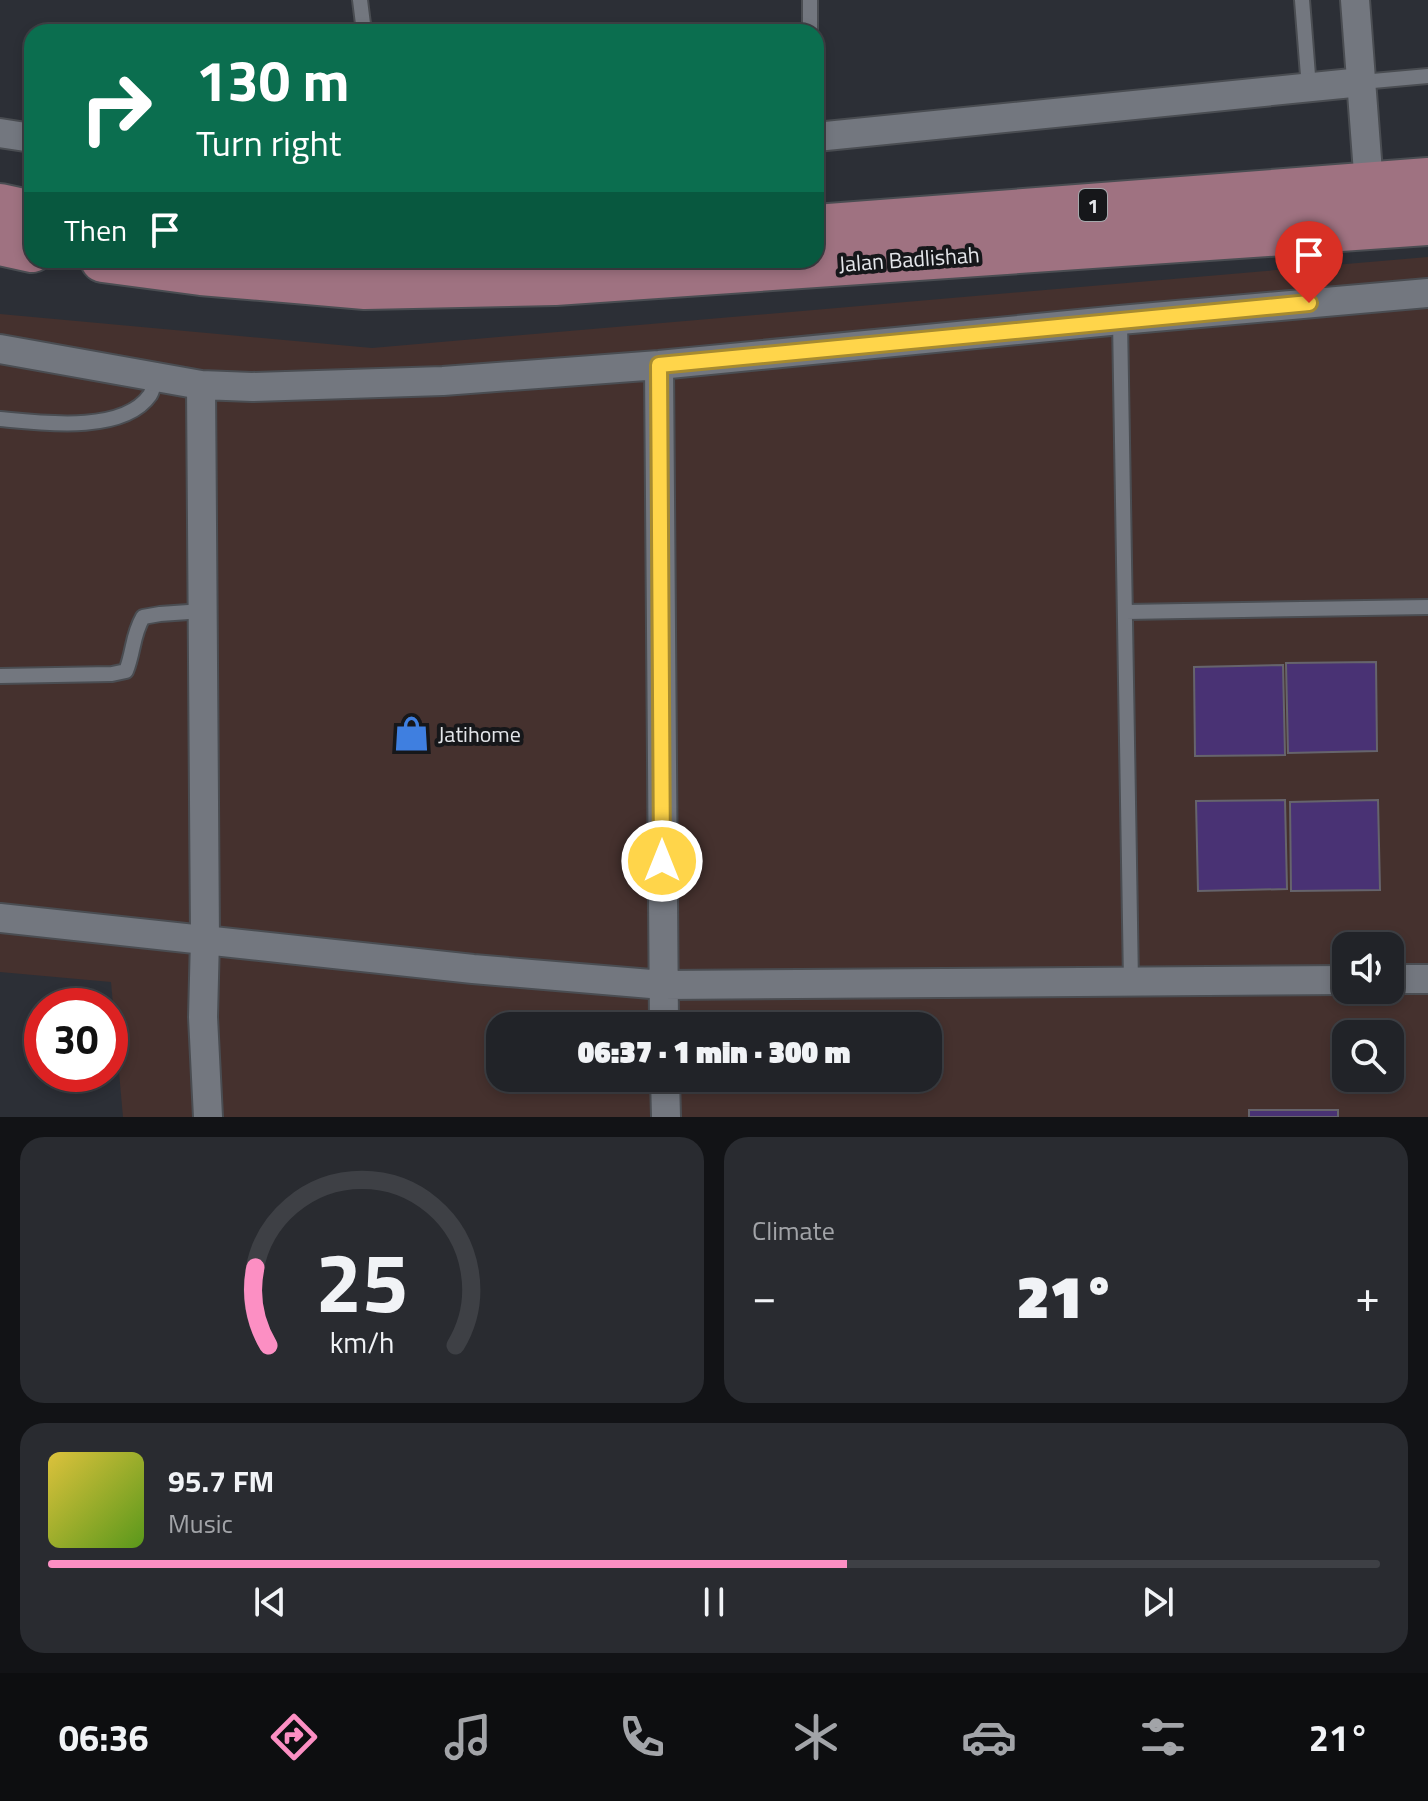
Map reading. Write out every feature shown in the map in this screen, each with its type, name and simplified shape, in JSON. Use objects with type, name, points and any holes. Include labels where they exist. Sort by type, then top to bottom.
[{"type":"main road","name":"Jalan Badlishah","points":[[824,258],[1371,206],[1428,180]]},
{"type":"main road","points":[[0,206],[24,211]]},
{"type":"main road","name":"Jalan Badlishah","points":[[824,227],[1371,206],[1428,223]]},
{"type":"main road","points":[[0,243],[24,248]]},
{"type":"main road","name":"Jalan Badlishah","points":[[163,268],[365,287],[555,283],[714,268]]},
{"type":"street","points":[[1355,0],[1371,206]]},
{"type":"street","points":[[824,136],[1362,82]]},
{"type":"street","points":[[0,133],[24,137]]},
{"type":"street","points":[[0,349],[201,385],[252,387],[443,381],[659,365],[1428,293]]},
{"type":"street","points":[[659,365],[664,1012]]},
{"type":"street","points":[[201,385],[203,1017],[208,1117]]},
{"type":"street","points":[[0,918],[473,969],[663,985],[1332,980]]},
{"type":"street","points":[[1404,979],[1428,979]]},
{"type":"street","points":[[665,1092],[666,1117]]},
{"type":"lane","points":[[360,0],[363,24]]},
{"type":"lane","points":[[810,0],[810,24]]},
{"type":"lane","points":[[1302,0],[1309,88]]},
{"type":"lane","points":[[1362,82],[1428,76]]},
{"type":"lane","points":[[1120,320],[1131,982]]},
{"type":"lane","points":[[0,419],[98,423],[129,414],[150,395],[156,377]]},
{"type":"lane","points":[[1126,612],[1428,607]]},
{"type":"lane","points":[[0,676],[112,674],[126,671],[134,632],[143,617],[203,611]]},
{"type":"shaded area","points":[[1428,257],[1428,1117],[123,1117],[121,1092],[128,1092],[128,988],[112,988],[111,982],[0,972],[0,314],[372,348]]},
{"type":"building","points":[[1376,662],[1377,751],[1288,753],[1286,663]]},
{"type":"building","points":[[1283,665],[1285,755],[1195,756],[1194,667]]},
{"type":"building","points":[[1285,800],[1287,889],[1198,891],[1196,801]]},
{"type":"building","points":[[1378,800],[1380,890],[1291,891],[1290,802]]},
{"type":"building","points":[[1249,1110],[1338,1110],[1338,1117],[1249,1117]]},
{"type":"place","name":"Jatihome","points":[[412,734]]},
{"type":"route","points":[[662,861],[659,365],[1309,303]]}]
